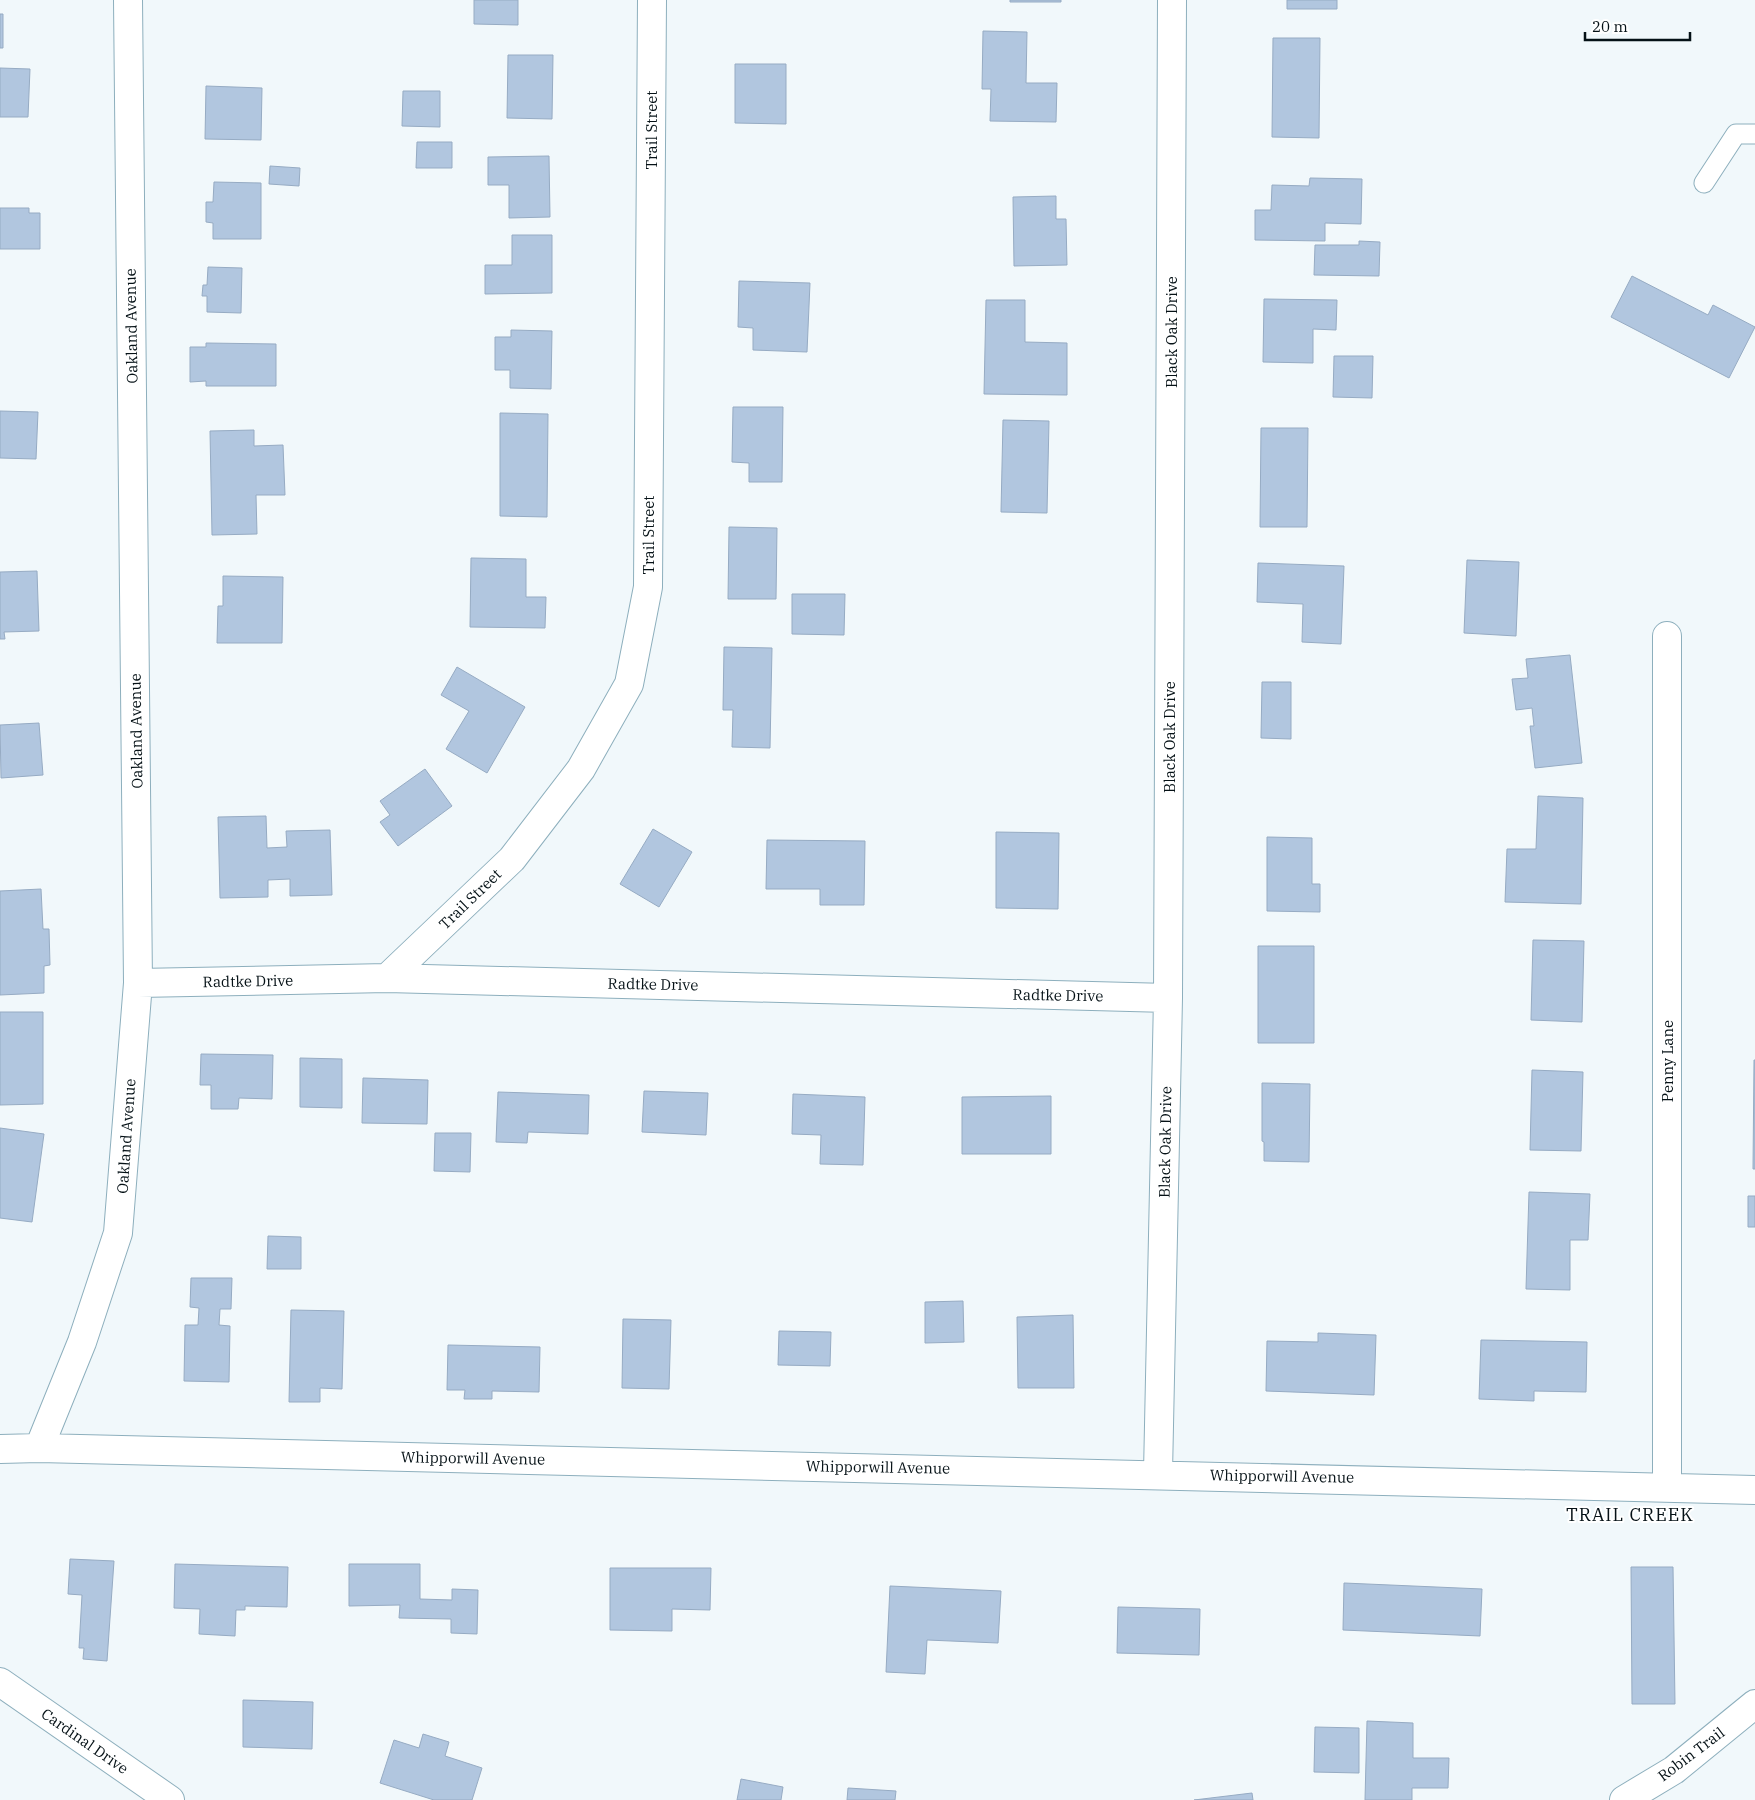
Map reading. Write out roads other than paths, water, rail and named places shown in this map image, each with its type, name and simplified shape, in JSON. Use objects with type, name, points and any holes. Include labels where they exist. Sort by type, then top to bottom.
[{"type":"street","name":"Oakland Avenue","points":[[39,1448],[82,1342],[118,1233],[138,983],[128,0]]},
{"type":"street","name":"Trail Street","points":[[387,978],[512,859],[581,769],[629,684],[648,587],[652,0]]},
{"type":"street","name":"Black Oak Drive","points":[[1158,1474],[1168,998],[1172,0]]},
{"type":"street","name":"Penny Lane","points":[[1667,636],[1668,1486]]},
{"type":"street","name":"Radtke Drive","points":[[138,983],[387,978],[1168,998]]},
{"type":"street","name":"Whipporwill Avenue","points":[[0,1449],[39,1448],[1158,1474],[1668,1486],[1755,1490]]},
{"type":"street","name":"Cardinal Drive","points":[[0,1682],[170,1800]]},
{"type":"street","name":"Robin Trail","points":[[1624,1800],[1674,1770],[1755,1704]]},
{"type":"lane","points":[[1704,183],[1736,134],[1755,134]]},
{"type":"district","name":"TRAIL CREEK","points":[[1630,1514]]}]
